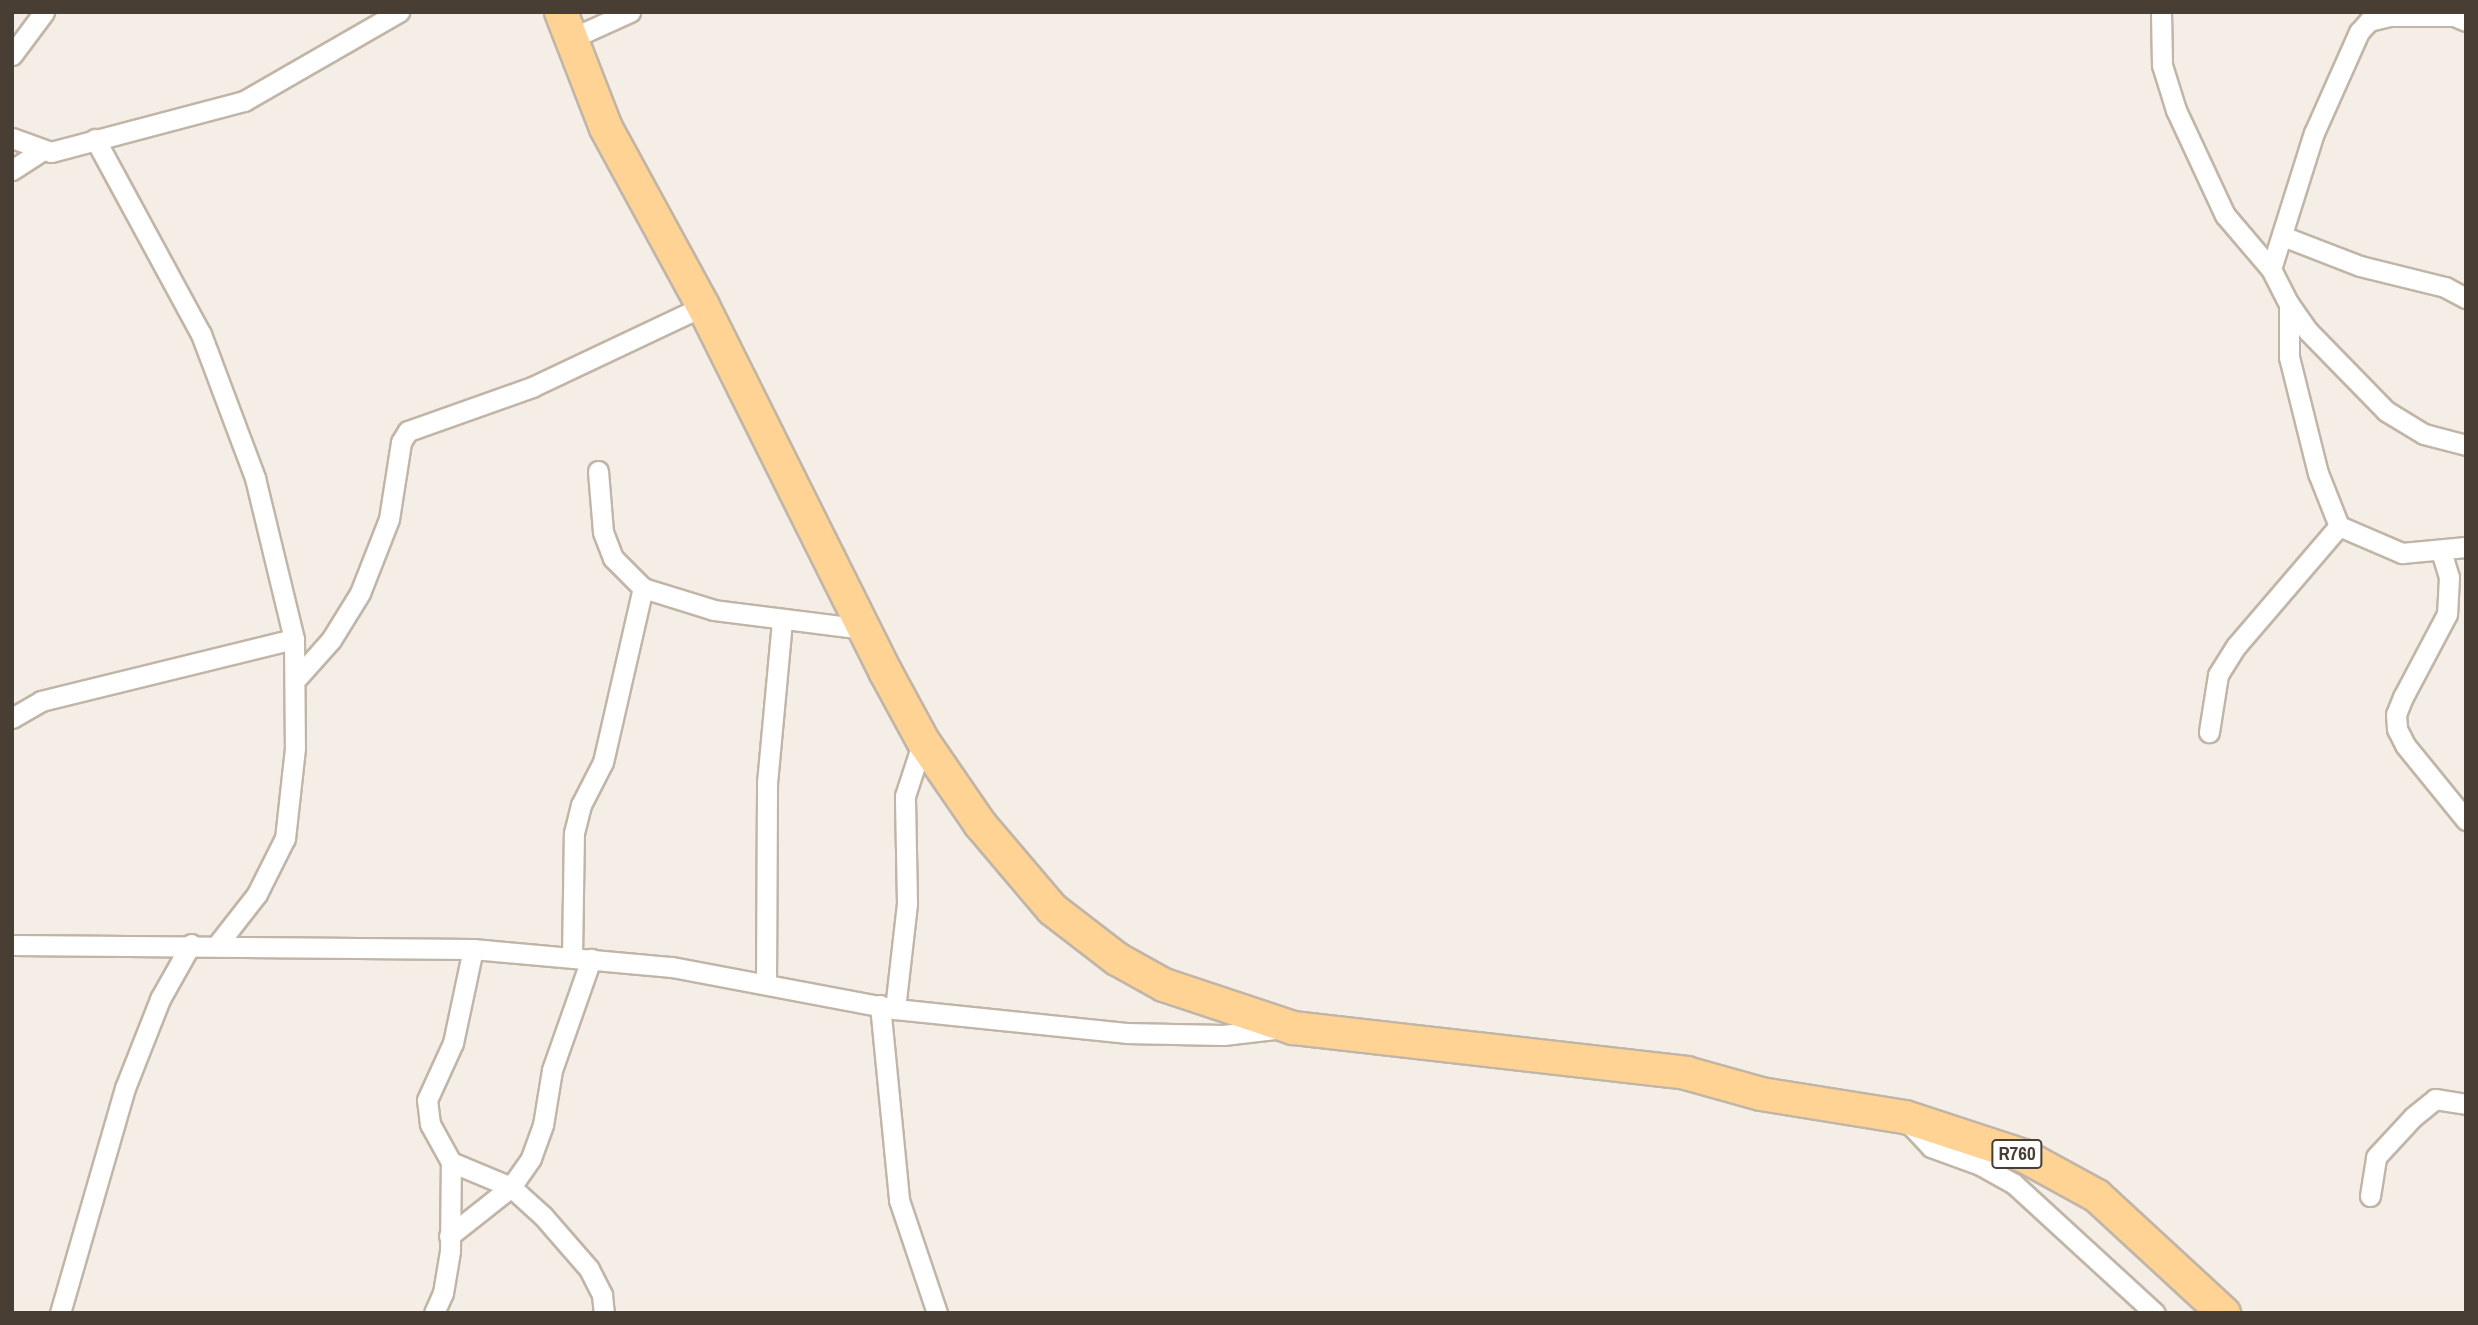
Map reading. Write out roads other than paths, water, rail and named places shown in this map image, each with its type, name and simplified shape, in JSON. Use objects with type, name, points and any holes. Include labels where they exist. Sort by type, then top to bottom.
[{"type":"main road","points":[[566,26],[606,128],[703,306],[923,741],[980,824],[1052,909],[1116,959],[1164,985],[1293,1028]]},
{"type":"main road","name":"R760","points":[[1293,1028],[1686,1073],[1761,1094],[1905,1117],[2024,1156],[2097,1196],[2224,1313]]},
{"type":"street","points":[[12,55],[44,12]]},
{"type":"street","points":[[12,170],[41,151],[244,101],[399,12]]},
{"type":"street","points":[[566,26],[630,12]]},
{"type":"street","points":[[2161,12],[2162,65],[2176,110],[2225,215],[2271,270],[2289,304],[2308,331],[2386,411],[2424,434],[2466,445]]},
{"type":"street","points":[[2271,270],[2285,237],[2314,133],[2359,32],[2369,21],[2389,16],[2454,16],[2466,21]]},
{"type":"street","points":[[12,138],[41,151]]},
{"type":"street","points":[[95,139],[201,334],[255,478],[294,639],[298,677],[285,838],[257,894],[218,944]]},
{"type":"street","points":[[2285,237],[2360,266],[2445,287],[2466,298]]},
{"type":"street","points":[[2289,304],[2290,357],[2318,473],[2340,526],[2402,553],[2466,547]]},
{"type":"street","points":[[298,677],[331,640],[360,593],[389,519],[401,442],[408,431],[532,387],[703,306]]},
{"type":"street","points":[[598,471],[604,532],[613,558],[643,588],[714,610],[865,629]]},
{"type":"street","points":[[2209,732],[2218,675],[2236,646],[2340,526]]},
{"type":"street","points":[[2441,551],[2449,577],[2447,614],[2403,697],[2396,714],[2397,729],[2405,745],[2466,820]]},
{"type":"street","points":[[449,1236],[511,1187],[531,1158],[543,1125],[552,1070],[581,958],[574,833],[581,805],[603,762],[643,588]]},
{"type":"street","points":[[766,984],[767,783],[782,620]]},
{"type":"street","points":[[12,718],[41,701],[294,639]]},
{"type":"street","points":[[923,741],[905,796],[907,903],[887,1007],[899,1200],[937,1313]]},
{"type":"street","points":[[12,944],[218,944],[473,950],[581,958],[766,984],[887,1007],[1126,1034],[1223,1035],[1293,1028]]},
{"type":"street","points":[[60,1313],[125,1088],[160,999],[191,944]]},
{"type":"street","points":[[434,1313],[443,1293],[449,1236],[451,1162],[430,1124],[427,1100],[453,1043],[473,950]]},
{"type":"street","points":[[2370,1196],[2376,1157],[2413,1118],[2435,1100],[2466,1104]]},
{"type":"street","points":[[1905,1117],[1931,1147],[1980,1165],[2014,1184],[2155,1313]]},
{"type":"street","points":[[451,1162],[511,1187],[583,1262],[602,1295],[604,1313]]}]
